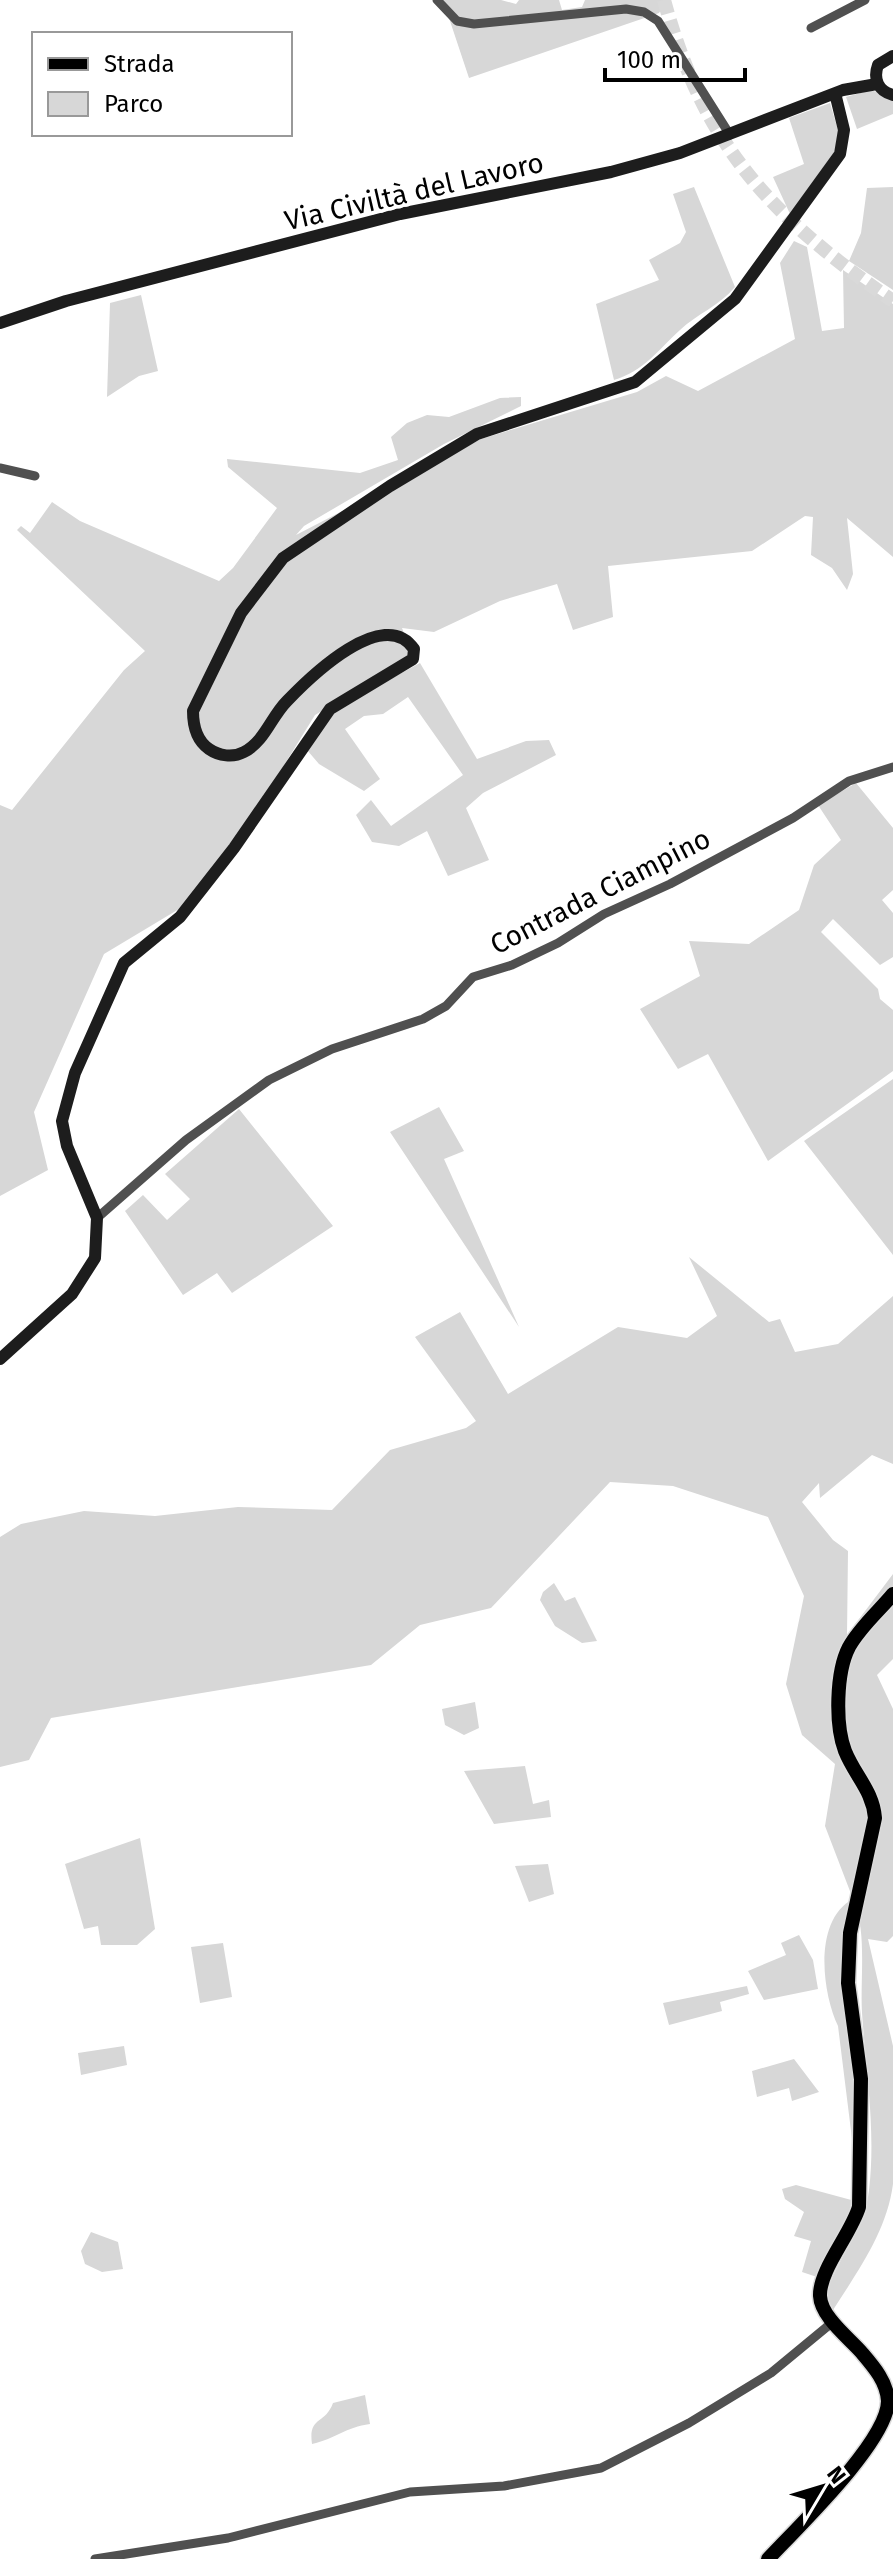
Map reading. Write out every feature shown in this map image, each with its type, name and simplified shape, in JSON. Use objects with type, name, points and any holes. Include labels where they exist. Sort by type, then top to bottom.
[{"type":"main road","points":[[768,2559],[870,2444],[890,2404],[878,2373],[824,2309],[820,2291],[827,2271],[854,2225],[861,2188],[861,2079],[848,1983],[850,1933],[875,1818],[874,1801],[844,1749],[840,1724],[843,1667],[849,1648],[893,1594]]},
{"type":"street","points":[[437,0],[457,21],[474,24],[626,9],[644,12],[658,21],[730,135]]},
{"type":"street","points":[[811,28],[865,0]]},
{"type":"street","name":"Via Civiltà del Lavoro","points":[[835,93],[893,56]]},
{"type":"street","points":[[878,65],[877,84],[893,95]]},
{"type":"street","name":"Via Civiltà del Lavoro","points":[[0,323],[66,301],[400,214],[611,172],[730,135],[835,93],[877,84]]},
{"type":"street","points":[[0,1359],[86,1277],[98,1247],[97,1218],[67,1146],[62,1121],[75,1073],[124,963],[180,917],[234,848],[330,709],[406,667],[413,659],[414,649],[399,636],[385,635],[349,646],[285,702],[254,745],[240,754],[222,755],[200,740],[193,724],[193,711],[241,613],[283,558],[390,486],[477,434],[635,382],[735,299],[840,154],[844,130],[835,93]]},
{"type":"street","points":[[0,468],[35,476]]},
{"type":"street","name":"Contrada Ciampino","points":[[97,1218],[186,1140],[269,1080],[332,1049],[423,1019],[446,1006],[473,977],[512,965],[558,943],[604,914],[670,884],[793,818],[849,781],[893,767]]},
{"type":"street","points":[[95,2559],[228,2538],[410,2492],[504,2486],[601,2468],[689,2423],[771,2373],[834,2321]]},
{"type":"green space","points":[[443,0],[501,0],[516,4],[519,0],[559,0],[562,10],[582,7],[585,0],[667,0],[659,13],[469,78]]},
{"type":"green space","points":[[871,90],[893,98],[893,114],[857,129],[846,97]]},
{"type":"green space","points":[[830,103],[840,137],[837,148],[790,214],[773,177],[804,164],[789,118]]},
{"type":"green space","points":[[694,187],[735,287],[687,324],[642,365],[614,380],[596,304],[659,280],[649,260],[680,243],[686,232],[673,194]]},
{"type":"green space","points":[[893,187],[893,290],[849,261],[861,233],[867,188]]},
{"type":"green space","points":[[794,241],[807,247],[822,331],[844,328],[843,270],[893,304],[893,557],[847,518],[853,574],[847,590],[832,568],[811,555],[813,517],[805,516],[752,551],[608,566],[613,617],[573,630],[557,584],[500,601],[434,632],[402,628],[411,651],[408,661],[315,715],[265,796],[184,906],[104,954],[34,1112],[48,1170],[0,1196],[0,805],[12,810],[124,670],[145,651],[17,530],[21,526],[30,533],[52,502],[80,521],[219,581],[233,568],[277,508],[228,467],[227,459],[360,473],[398,460],[391,437],[407,423],[427,415],[449,417],[500,398],[521,397],[521,406],[444,444],[304,526],[296,535],[481,439],[637,392],[666,376],[698,391],[795,339],[780,263]]},
{"type":"green space","points":[[141,295],[158,371],[139,376],[107,397],[110,303]]},
{"type":"green space","points":[[420,663],[477,759],[526,741],[549,740],[556,755],[483,793],[466,808],[489,860],[448,876],[427,831],[399,846],[372,842],[356,815],[371,800],[391,826],[463,775],[408,697],[383,714],[364,716],[345,729],[380,779],[364,791],[319,764],[307,750],[335,709]]},
{"type":"green space","points":[[856,783],[893,828],[893,890],[882,900],[893,913],[893,957],[880,965],[833,919],[821,932],[878,989],[880,999],[893,1010],[893,1071],[768,1161],[708,1054],[678,1069],[640,1009],[700,976],[689,941],[749,944],[799,910],[814,865],[841,840],[818,805]]},
{"type":"green space","points":[[893,1079],[893,1255],[804,1141]]},
{"type":"green space","points":[[439,1107],[464,1151],[444,1159],[519,1327],[390,1132]]},
{"type":"green space","points":[[239,1109],[333,1226],[232,1293],[217,1273],[183,1295],[125,1211],[143,1195],[167,1220],[190,1199],[165,1174]]},
{"type":"green space","points":[[689,1257],[769,1322],[780,1319],[795,1352],[838,1344],[893,1296],[893,1464],[872,1455],[820,1498],[819,1483],[802,1502],[833,1540],[848,1551],[847,1635],[893,1574],[893,1659],[877,1675],[893,1709],[893,1936],[887,1942],[868,1939],[893,2046],[893,2184],[878,2234],[833,2310],[827,2302],[827,2291],[867,2204],[871,2168],[871,2124],[862,2013],[862,1941],[854,1904],[855,2163],[838,2026],[828,1995],[824,1958],[832,1923],[840,1909],[853,1899],[825,1826],[835,1764],[802,1735],[786,1684],[804,1596],[768,1517],[673,1486],[610,1482],[491,1608],[420,1625],[371,1665],[51,1718],[29,1760],[0,1767],[0,1537],[21,1524],[84,1511],[155,1516],[238,1507],[332,1510],[390,1450],[466,1428],[476,1421],[415,1337],[460,1312],[508,1394],[618,1327],[687,1338],[717,1316]]},
{"type":"green space","points":[[554,1583],[565,1601],[575,1597],[597,1641],[582,1643],[555,1626],[540,1600],[543,1592]]},
{"type":"green space","points":[[475,1702],[479,1728],[464,1735],[445,1725],[442,1709]]},
{"type":"green space","points":[[525,1766],[533,1804],[549,1800],[551,1817],[494,1824],[464,1771]]},
{"type":"green space","points":[[140,1838],[155,1929],[137,1945],[101,1945],[98,1926],[84,1929],[65,1864]]},
{"type":"green space","points":[[548,1864],[554,1894],[529,1902],[515,1866]]},
{"type":"green space","points":[[799,1935],[813,1960],[818,1989],[764,2000],[748,1971],[786,1955],[781,1943]]},
{"type":"green space","points":[[223,1943],[232,1997],[200,2003],[191,1947]]},
{"type":"green space","points":[[747,1986],[749,1994],[720,2002],[722,2011],[669,2025],[663,2003]]},
{"type":"green space","points":[[124,2046],[127,2065],[81,2075],[78,2053]]},
{"type":"green space","points":[[794,2059],[819,2092],[792,2101],[789,2088],[757,2097],[752,2071]]},
{"type":"green space","points":[[796,2185],[855,2201],[841,2238],[817,2277],[802,2272],[811,2241],[794,2236],[804,2212],[785,2199],[782,2189]]},
{"type":"green space","points":[[91,2232],[118,2242],[123,2269],[102,2272],[85,2264],[81,2251]]},
{"type":"green space","points":[[365,2395],[370,2424],[312,2444],[312,2429],[333,2403]]},
{"type":"tunnel","points":[[664,0],[680,51],[700,97],[722,137],[748,174],[811,239],[893,301]]}]
